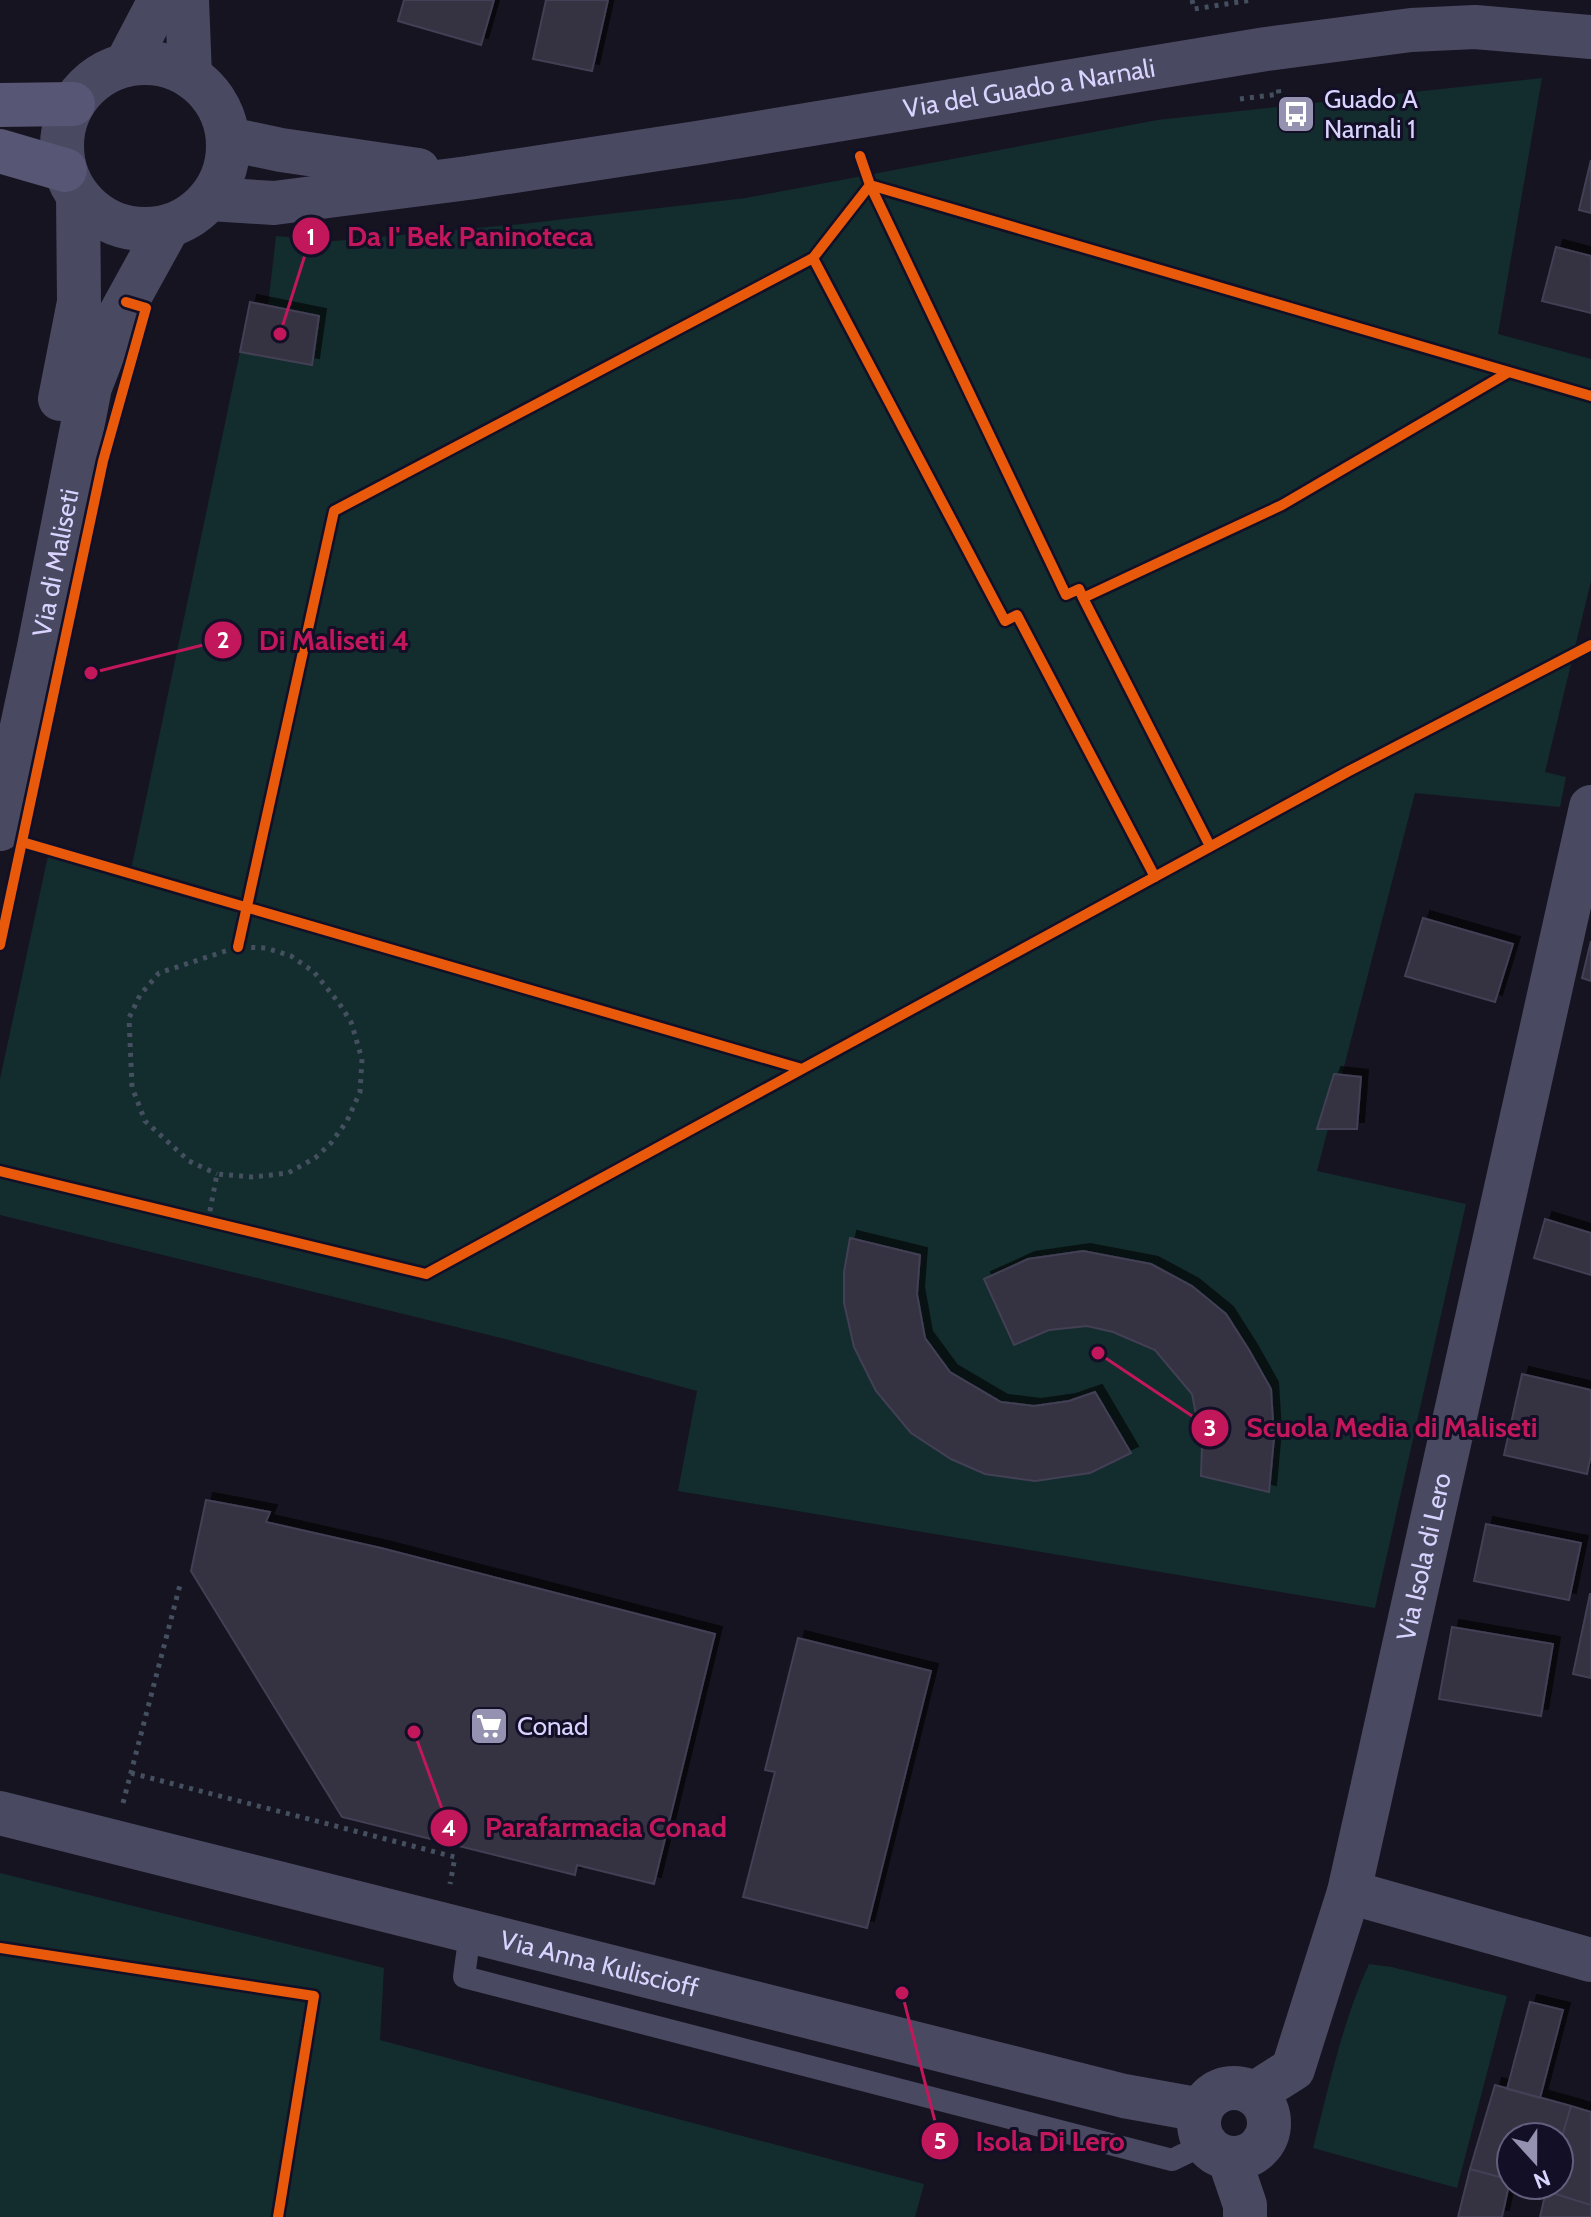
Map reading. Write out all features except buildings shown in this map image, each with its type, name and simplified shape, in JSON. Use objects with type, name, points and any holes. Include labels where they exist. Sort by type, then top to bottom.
[{"type":"main road","points":[[0,105],[73,104]]},
{"type":"main road","points":[[0,151],[72,183]]},
{"type":"street","points":[[126,65],[160,0]]},
{"type":"street","points":[[187,0],[190,76]]},
{"type":"street","name":"Via del Guado a Narnali","points":[[210,199],[274,203],[468,178],[1266,49],[1411,30],[1475,27],[1591,37]]},
{"type":"street","points":[[148,63],[170,66],[190,76],[210,92],[223,115],[229,139],[228,160],[222,181],[210,199],[191,217],[168,227],[143,230],[119,226],[96,214],[72,183],[62,148],[64,125],[73,104],[87,87],[105,73],[126,65],[148,63]]},
{"type":"street","points":[[229,139],[281,150],[468,178]]},
{"type":"street","name":"Via di Maliseti","points":[[0,687],[74,338],[79,302],[72,183]]},
{"type":"street","name":"Via di Maliseti","points":[[0,829],[90,387],[102,352],[126,302],[168,227]]},
{"type":"street","name":"Via Isola di Lero","points":[[1255,2093],[1293,2069],[1349,1892],[1591,807]]},
{"type":"street","name":"Via Anna Kuliscioff","points":[[0,1813],[1124,2096],[1212,2137]]},
{"type":"street","points":[[1349,1892],[1591,1960]]},
{"type":"street","points":[[1212,2137],[1241,2158],[1251,2154],[1261,2146],[1268,2134],[1269,2113],[1263,2102],[1255,2093],[1243,2088],[1222,2089],[1207,2100],[1212,2137],[1245,2205],[1245,2217]]},
{"type":"path","points":[[1192,0],[1194,9],[1252,0]]},
{"type":"path","points":[[238,947],[241,934]]},
{"type":"path","points":[[238,947],[266,948],[291,956],[314,972],[339,1003],[351,1022],[362,1059],[360,1092],[347,1121],[315,1158],[288,1173],[253,1177],[217,1174],[189,1161],[145,1121],[132,1087],[129,1018],[140,995],[159,973],[238,947]]},
{"type":"path","points":[[208,1221],[217,1174]]},
{"type":"path","points":[[193,1218],[222,1225]]},
{"type":"path","points":[[181,1581],[131,1773],[455,1857],[456,1928]]},
{"type":"green space","points":[[1542,78],[1498,334],[1591,359],[1591,581],[1545,772],[1566,777],[1560,807],[1415,793],[1317,1171],[1466,1204],[1375,1608],[678,1491],[697,1391],[505,1339],[0,1215],[0,1079],[49,851],[131,870],[240,352],[312,365],[319,316],[268,306],[276,236],[334,241],[522,224],[746,198],[1157,120]]},
{"type":"green space","points":[[0,1873],[384,1968],[380,2040],[924,2184],[915,2217],[0,2217]]},
{"type":"green space","points":[[1369,1964],[1507,1996],[1457,2188],[1313,2148],[1344,2032]]},
{"type":"cycle path","points":[[860,156],[870,185],[1509,372]]},
{"type":"cycle path","points":[[1083,598],[1079,589],[1066,595],[870,185],[813,258],[1005,621],[1017,615],[1155,877]]},
{"type":"cycle path","points":[[238,947],[334,511],[813,258]]},
{"type":"cycle path","points":[[0,945],[103,461],[146,308],[126,302]]},
{"type":"cycle path","points":[[1210,846],[1083,598],[1282,505],[1509,372],[1591,396]]},
{"type":"cycle path","points":[[0,1171],[426,1274],[1349,771],[1591,645]]},
{"type":"cycle path","points":[[22,842],[802,1069]]},
{"type":"cycle path","points":[[0,1948],[314,1996],[278,2217]]},
{"type":"place","name":"Guado A Narnali 1","points":[[1296,114]]},
{"type":"place","name":"Da I' Bek Paninoteca","points":[[280,334]]},
{"type":"place","name":"Di Maliseti 4","points":[[91,673]]},
{"type":"place","name":"Scuola Media di Maliseti","points":[[1098,1353]]},
{"type":"place","name":"Conad","points":[[489,1726]]},
{"type":"place","name":"Parafarmacia Conad","points":[[414,1732]]},
{"type":"place","name":"Isola Di Lero","points":[[902,1993]]}]
